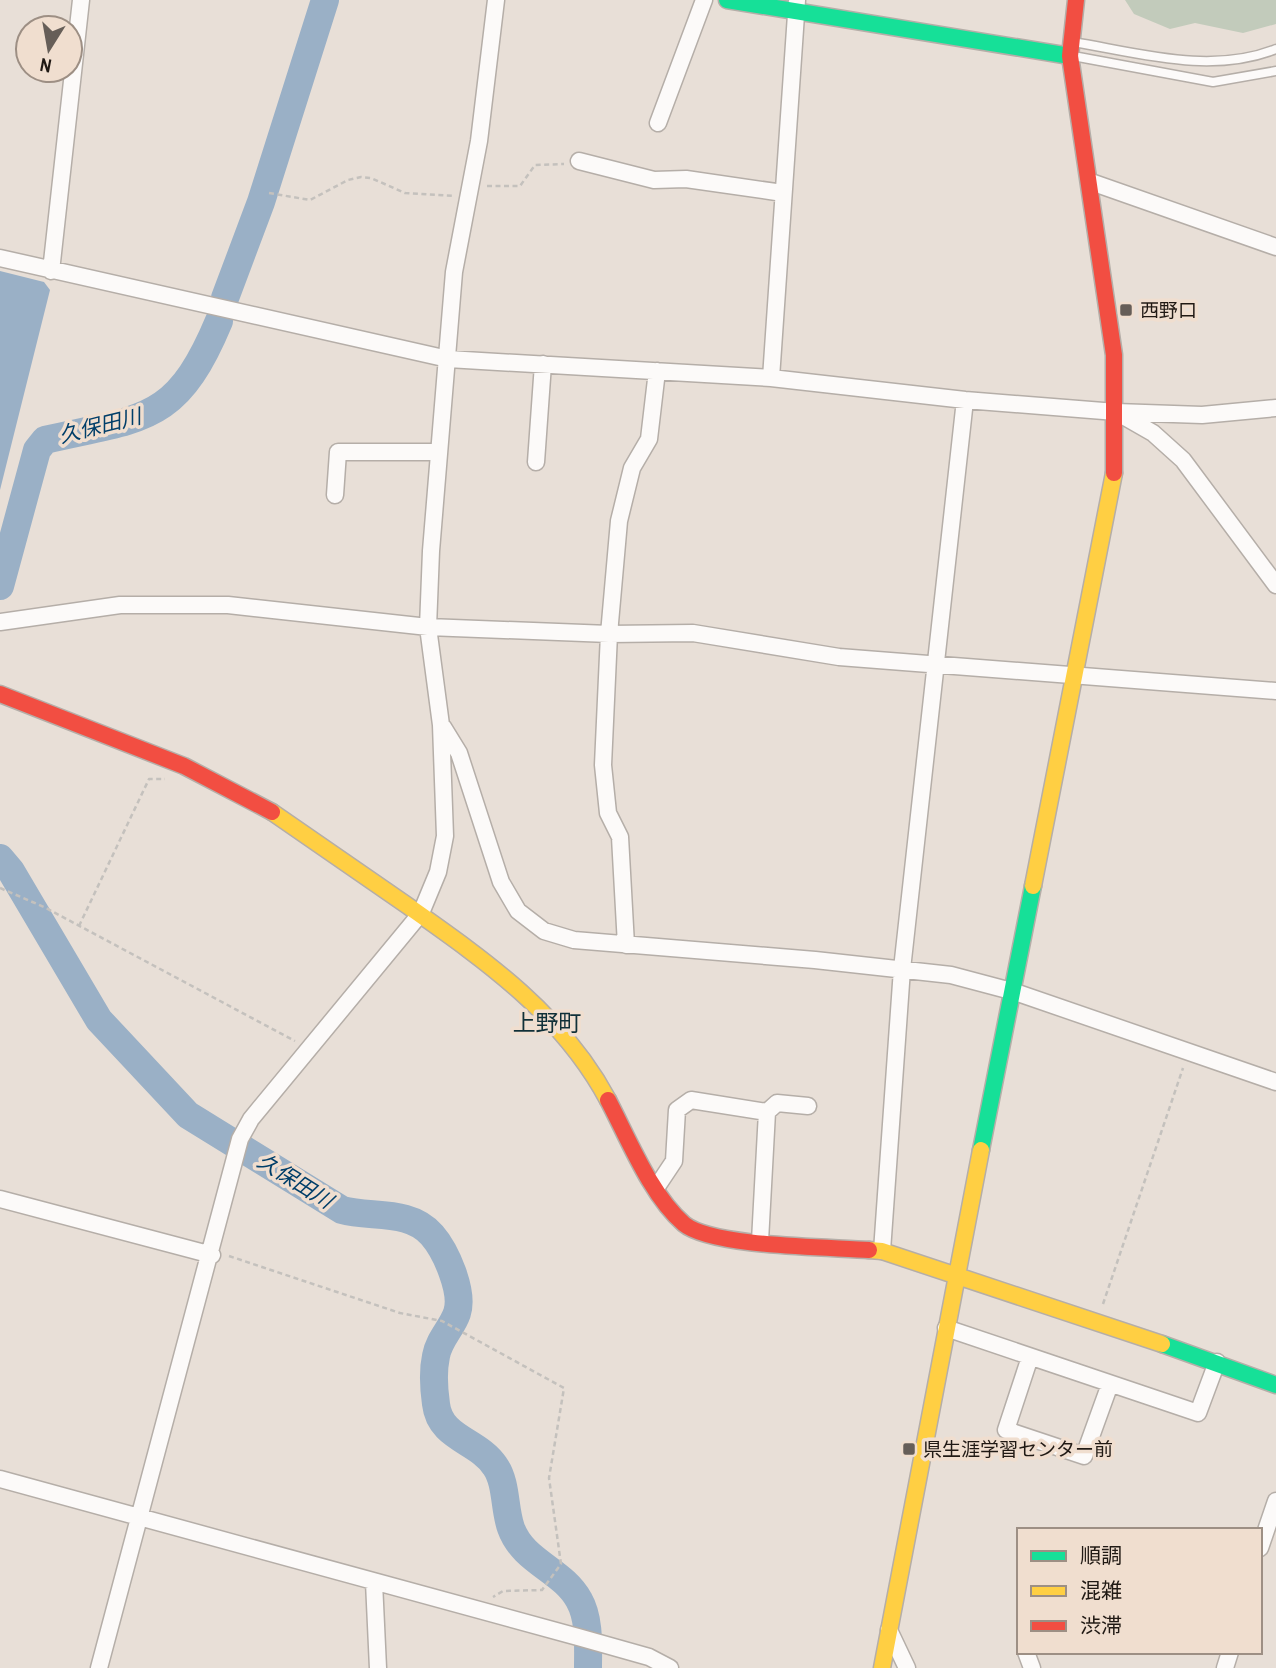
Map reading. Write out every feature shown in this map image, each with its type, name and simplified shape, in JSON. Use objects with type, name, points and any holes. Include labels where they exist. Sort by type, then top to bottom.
[{"type":"street","points":[[51,271],[81,0]]},
{"type":"street","points":[[99,1668],[212,1253],[240,1139],[251,1119],[421,914],[438,872],[445,836],[441,725],[428,627],[439,452],[454,272],[469,191],[496,0]]},
{"type":"street","points":[[658,122],[704,0]]},
{"type":"street","points":[[727,0],[796,5],[953,35],[1070,49]]},
{"type":"street","points":[[882,1668],[956,1273],[1015,992],[1111,499],[1116,412],[1114,355],[1070,49],[1076,0]]},
{"type":"street","points":[[771,378],[796,5]]},
{"type":"street","points":[[579,161],[654,180],[686,179],[783,193]]},
{"type":"street","points":[[1091,182],[1276,247]]},
{"type":"street","points":[[0,258],[448,359],[771,378],[965,400],[1116,412],[1202,415],[1276,408]]},
{"type":"street","points":[[536,462],[543,364]]},
{"type":"street","points":[[626,945],[620,837],[608,813],[603,765],[609,634],[619,521],[632,468],[649,439],[657,371]]},
{"type":"street","points":[[882,1251],[902,969],[965,400]]},
{"type":"street","points":[[1116,412],[1153,433],[1183,460],[1276,584]]},
{"type":"street","points":[[335,495],[338,452],[439,452]]},
{"type":"street","points":[[0,622],[120,605],[228,605],[428,627],[609,634],[693,633],[839,657],[934,662],[1276,691]]},
{"type":"street","points":[[0,694],[184,766],[270,810],[479,956],[541,1008],[589,1065],[663,1202],[685,1224],[705,1234],[882,1251],[1097,1320],[1276,1385]]},
{"type":"street","points":[[441,725],[459,754],[501,882],[518,911],[544,931],[574,940],[951,975],[1015,992],[1276,1082]]},
{"type":"street","points":[[656,1188],[674,1161],[677,1110],[691,1100],[766,1112]]},
{"type":"street","points":[[760,1241],[766,1112],[776,1103],[808,1106]]},
{"type":"street","points":[[0,1199],[212,1253]]},
{"type":"street","points":[[946,1328],[1198,1413],[1217,1362]]},
{"type":"street","points":[[1030,1357],[1006,1430],[1084,1456],[1110,1384]]},
{"type":"street","points":[[0,1479],[586,1639],[649,1657],[670,1668]]},
{"type":"street","points":[[1267,1539],[1276,1501]]},
{"type":"street","points":[[374,1582],[378,1668]]},
{"type":"street","points":[[889,1630],[907,1668]]},
{"type":"lane","points":[[1070,49],[1191,61],[1231,60],[1276,49]]},
{"type":"lane","points":[[1070,49],[1213,82],[1276,71]]},
{"type":"path","points":[[269,194],[310,200],[328,188],[361,177],[371,178],[405,193],[520,186],[535,164],[579,161]]},
{"type":"path","points":[[79,926],[149,779],[179,777],[184,766]]},
{"type":"path","points":[[0,888],[79,926],[309,1048]]},
{"type":"path","points":[[1097,1320],[1189,1053]]},
{"type":"path","points":[[212,1253],[400,1313],[442,1321],[564,1388],[549,1478],[561,1564],[542,1590],[503,1591],[494,1596],[486,1612]]},
{"type":"green space","points":[[1125,0],[1276,0],[1276,24],[1243,33],[1195,23],[1170,29],[1134,14]]},
{"type":"water","points":[[0,271],[44,282],[50,290],[0,490]]},
{"type":"waterway","name":"久保田川","points":[[225,298],[261,202],[325,0]]},
{"type":"waterway","name":"久保田川","points":[[0,586],[37,450],[45,440],[132,419],[171,398],[188,380],[219,321]]},
{"type":"waterway","name":"久保田川","points":[[0,858],[11,871],[99,1020],[188,1115],[342,1210],[413,1221],[432,1235],[448,1261],[456,1283],[459,1304],[455,1318],[440,1344],[434,1367],[439,1416],[452,1432],[488,1457],[495,1466],[502,1480],[509,1521],[517,1540],[534,1558],[563,1581],[579,1600],[587,1624],[588,1668]]},
{"type":"traffic: fast","points":[[727,0],[1070,56]]},
{"type":"traffic: fast","points":[[981,1150],[1033,886]]},
{"type":"traffic: fast","points":[[1162,1344],[1276,1385]]},
{"type":"traffic: slow","points":[[1033,886],[1114,473]]},
{"type":"traffic: slow","points":[[272,812],[437,927],[520,991],[568,1041],[608,1100]]},
{"type":"traffic: slow","points":[[882,1668],[981,1150]]},
{"type":"traffic: slow","points":[[869,1250],[882,1251],[1162,1344]]},
{"type":"traffic: jam","points":[[1076,0],[1070,56],[1114,355],[1114,473]]},
{"type":"traffic: jam","points":[[0,694],[184,766],[272,812]]},
{"type":"traffic: jam","points":[[608,1100],[651,1182],[684,1224],[698,1232],[744,1242],[869,1250]]},
{"type":"place","name":"西野口","points":[[1126,310]]},
{"type":"place","name":"県生涯学習センター前","points":[[909,1449]]},
{"type":"district","name":"上野町","points":[[547,1023]]}]
